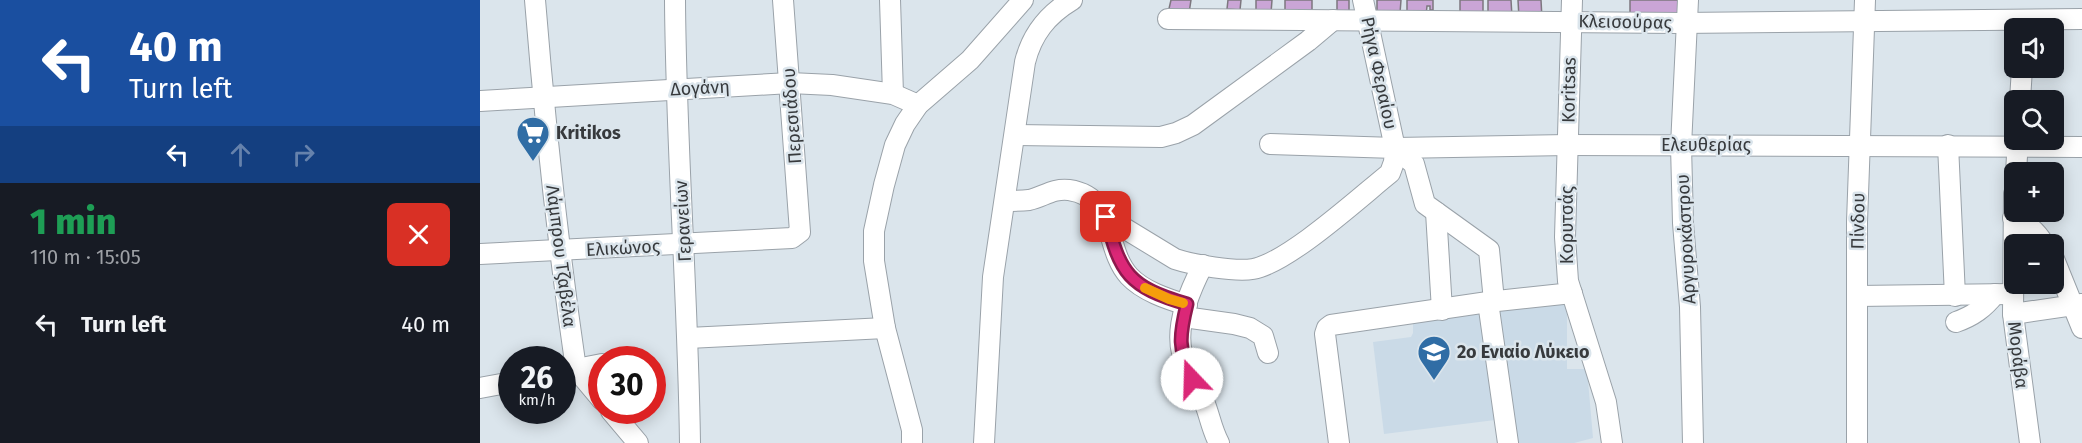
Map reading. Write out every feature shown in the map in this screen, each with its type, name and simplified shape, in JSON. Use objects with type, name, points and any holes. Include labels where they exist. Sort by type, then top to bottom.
[{"type":"street","name":"Λάμπρου Τζαβέλα","points":[[535,0],[567,346]]},
{"type":"street","name":"Γερανείων","points":[[675,0],[675,89],[688,338],[690,443]]},
{"type":"street","name":"Περεσιάδου","points":[[783,0],[800,232]]},
{"type":"street","points":[[890,0],[893,94]]},
{"type":"street","points":[[912,443],[912,430],[885,328],[874,261],[874,231],[884,185],[896,145],[905,124],[918,105],[970,60],[1023,0]]},
{"type":"street","points":[[984,443],[993,277],[1029,48],[1048,17],[1072,0]]},
{"type":"street","name":"Ρήγα Φεραίου","points":[[1363,0],[1395,148],[1414,164],[1425,204],[1436,212]]},
{"type":"street","name":"Koritsas","points":[[1568,145],[1572,0]]},
{"type":"street","name":"Αργυροκάστρου","points":[[1688,0],[1681,146],[1683,223],[1690,307],[1693,443]]},
{"type":"street","name":"Πίνδου","points":[[1857,443],[1857,296],[1865,0]]},
{"type":"street","name":"Κλεισούρας","points":[[1168,19],[1680,23],[2024,16],[2082,19]]},
{"type":"street","points":[[1015,135],[1149,137],[1176,133],[1193,125],[1334,20]]},
{"type":"street","name":"Δογάνη","points":[[480,101],[790,83],[831,85],[893,94],[918,105]]},
{"type":"street","name":"Ελευθερίας","points":[[1270,144],[1395,148],[2004,143]]},
{"type":"street","name":"Κορυτσάς","points":[[1568,145],[1566,267],[1606,402],[1612,443]]},
{"type":"street","points":[[1948,145],[1955,296]]},
{"type":"street","name":"Ελευθερίας","points":[[2064,146],[2082,147]]},
{"type":"street","points":[[1005,201],[1029,200],[1049,191],[1068,190],[1082,193],[1092,200],[1106,217],[1175,260],[1240,270],[1267,265],[1322,227],[1390,173],[1395,148]]},
{"type":"street","points":[[1436,212],[1489,250],[1491,301],[1508,443]]},
{"type":"street","points":[[1436,212],[1442,310]]},
{"type":"street","points":[[1106,217],[1117,257],[1128,275],[1185,311],[1250,328],[1263,336],[1268,353]]},
{"type":"street","points":[[2023,222],[2036,234]]},
{"type":"street","name":"Ελικώνος","points":[[480,254],[792,238],[800,232]]},
{"type":"street","points":[[1203,265],[1192,285],[1180,340],[1182,354],[1205,404],[1219,443]]},
{"type":"street","points":[[2064,278],[2078,305],[2082,328]]},
{"type":"street","points":[[1339,443],[1325,334],[1327,328],[1491,301],[1572,293]]},
{"type":"street","points":[[1857,296],[2004,294]]},
{"type":"street","points":[[1956,322],[1969,318],[2004,294]]},
{"type":"street","name":"Μοράβα","points":[[2004,294],[2013,314],[2030,443]]},
{"type":"street","points":[[2013,314],[2078,305]]},
{"type":"street","points":[[688,338],[885,328]]},
{"type":"street","points":[[576,376],[588,387]]},
{"type":"street","points":[[480,388],[498,385]]},
{"type":"street","points":[[622,424],[638,443]]},
{"type":"shaded area","points":[[1567,300],[1567,369],[1587,369],[1593,438],[1574,443],[1512,443],[1497,307]]},
{"type":"shaded area","name":"2ο Ενιαίο Λύκειο","points":[[1481,314],[1495,420],[1384,434],[1373,342],[1411,337],[1413,323]]},
{"type":"building","points":[[1171,0],[1191,0],[1189,13],[1168,13]]},
{"type":"building","points":[[1228,0],[1241,0],[1240,10],[1227,9]]},
{"type":"building","points":[[1256,0],[1272,0],[1271,13],[1256,12]]},
{"type":"building","points":[[1285,0],[1312,0],[1312,14],[1285,13]]},
{"type":"building","points":[[1337,0],[1349,0],[1349,12],[1337,12]]},
{"type":"building","points":[[1377,0],[1401,0],[1400,13],[1377,13]]},
{"type":"building","points":[[1407,0],[1433,0],[1433,10],[1427,6],[1426,15],[1407,15]]},
{"type":"building","points":[[1460,0],[1483,0],[1483,14],[1460,15]]},
{"type":"building","points":[[1488,0],[1511,0],[1512,17],[1488,17]]},
{"type":"building","points":[[1518,0],[1541,0],[1542,19],[1519,18]]},
{"type":"building","points":[[1630,0],[1686,0],[1685,19],[1630,19]]},
{"type":"slow traffic","points":[[1145,288],[1183,303]]},
{"type":"place","name":"Kritikos","points":[[533,162]]},
{"type":"place","name":"2ο Ενιαίο Λύκειο","points":[[1434,381]]},
{"type":"route","points":[[1106,217],[1117,257],[1128,275],[1138,284],[1153,292],[1187,304],[1180,340],[1182,354],[1192,379]]}]
